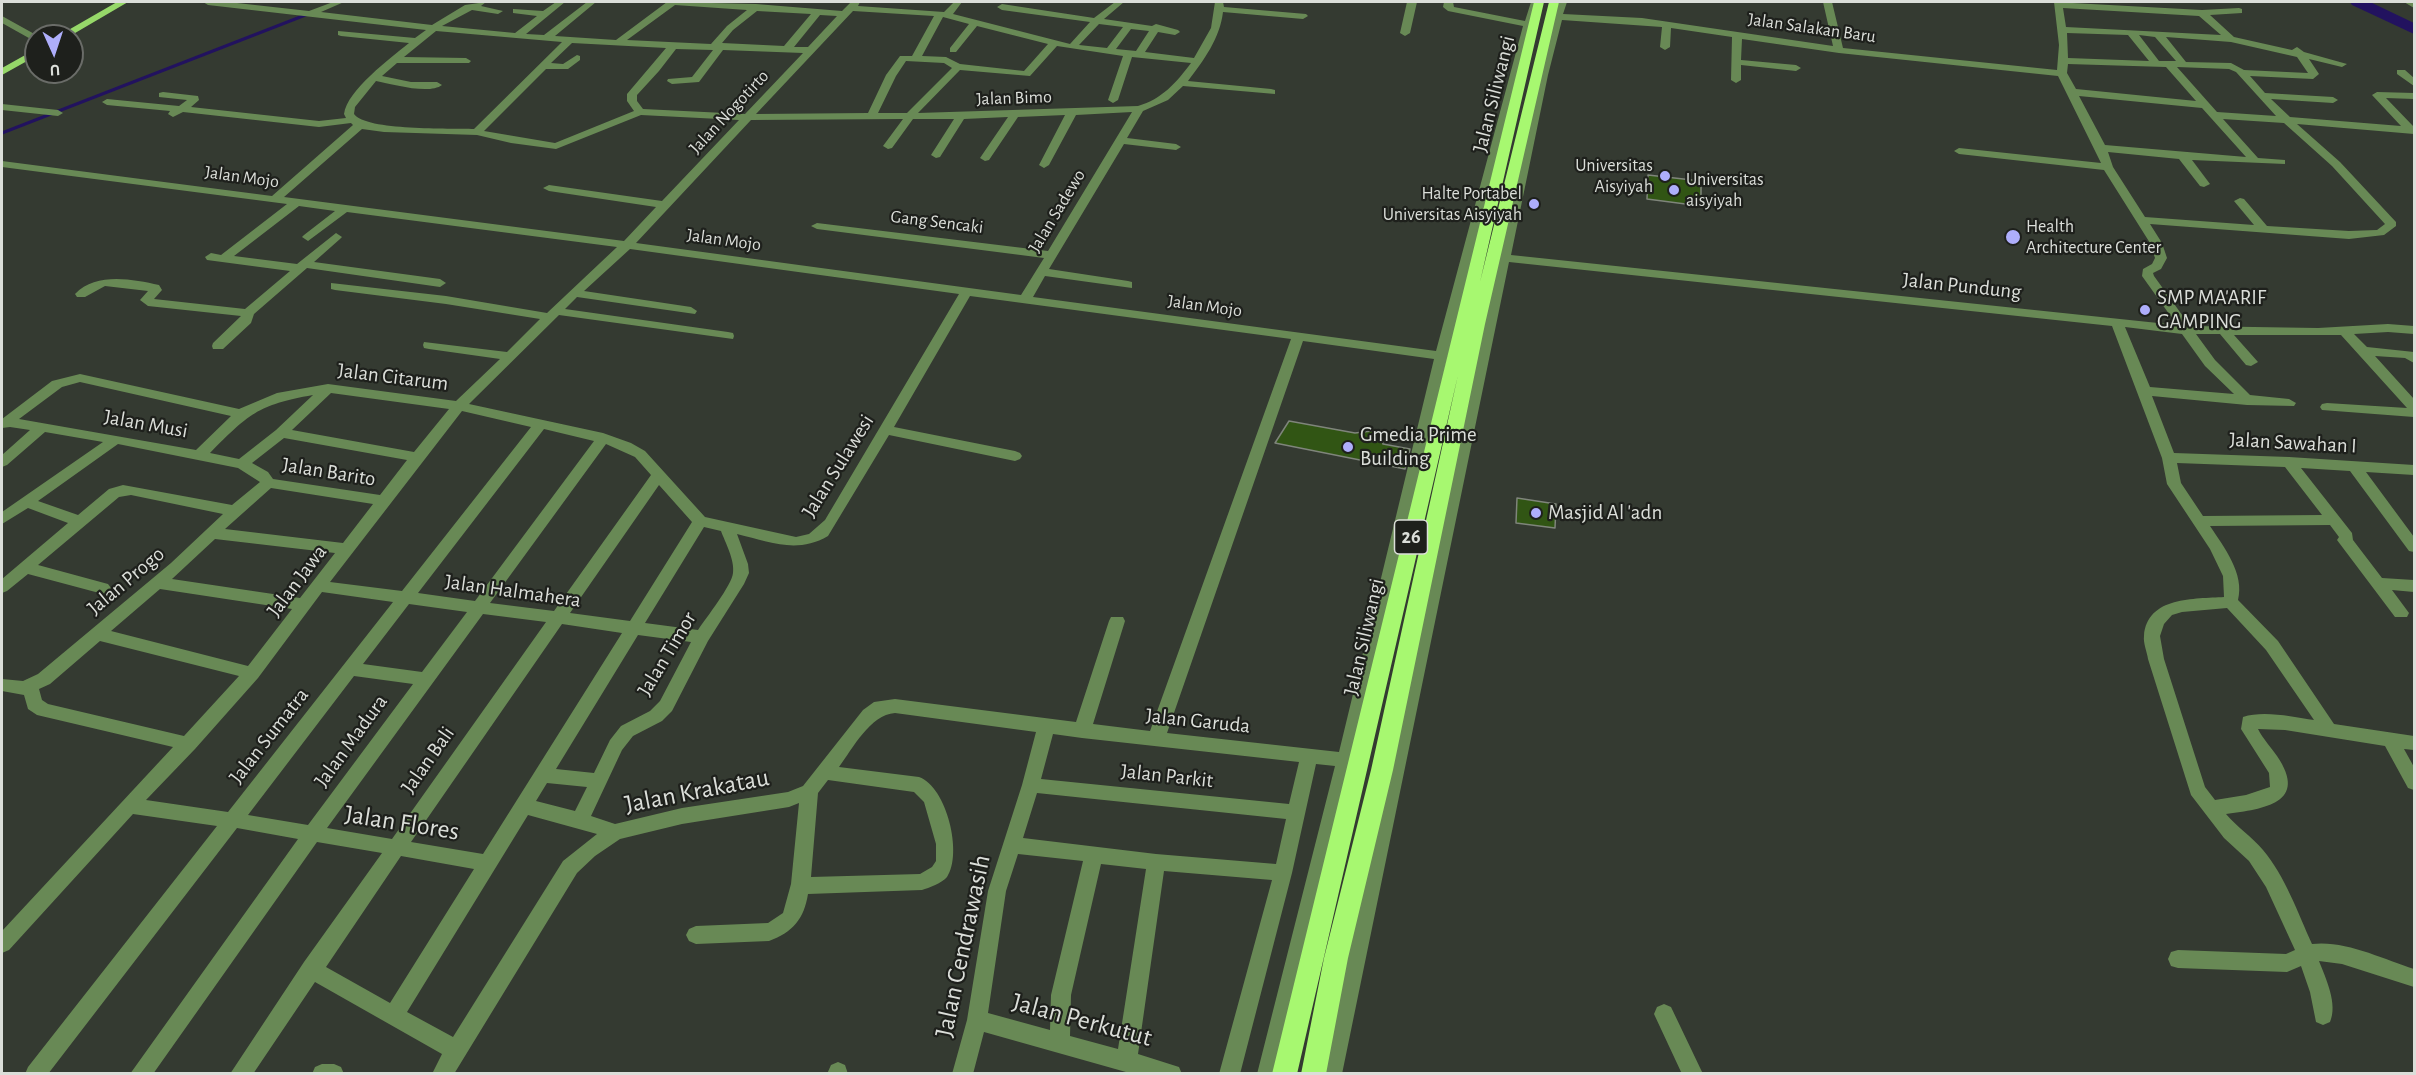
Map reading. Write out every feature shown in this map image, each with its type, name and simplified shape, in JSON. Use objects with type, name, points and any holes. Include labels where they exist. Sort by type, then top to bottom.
[{"type":"highway","name":"Jalan Siliwangi","points":[[1284,1074],[1313,952],[1344,792],[1464,292],[1537,2]]},
{"type":"highway","name":"Jalan Siliwangi","points":[[1313,1074],[1336,958],[1389,771],[1483,325],[1556,9]]},
{"type":"highway","points":[[1313,952],[1336,958]]},
{"type":"highway","points":[[1299,1008],[1325,1016]]},
{"type":"main road","points":[[84,24],[123,2]]},
{"type":"main road","points":[[3,70],[24,59]]},
{"type":"street","points":[[208,2],[517,36],[673,46],[810,50]]},
{"type":"street","points":[[314,13],[340,2]]},
{"type":"street","points":[[356,123],[349,114],[350,107],[374,77],[436,26],[468,7],[482,2]]},
{"type":"street","points":[[517,36],[561,2]]},
{"type":"street","points":[[546,38],[592,2]]},
{"type":"street","points":[[619,42],[672,2],[727,3],[818,12],[850,8],[943,15],[1072,47],[1197,61]]},
{"type":"street","points":[[905,11],[914,2]]},
{"type":"street","points":[[916,58],[943,15],[958,2]]},
{"type":"street","points":[[1072,47],[1097,20],[1119,2]]},
{"type":"street","points":[[1406,33],[1412,2]]},
{"type":"street","points":[[1449,2],[1448,7],[1451,9],[1529,25]]},
{"type":"street","points":[[1267,1074],[1344,792],[1345,759],[1441,356],[1464,292],[1508,95],[1537,2]]},
{"type":"street","points":[[1483,325],[1506,258],[1556,9],[1562,2]]},
{"type":"street","points":[[1828,2],[1839,50]]},
{"type":"street","points":[[2409,2],[2415,5]]},
{"type":"street","points":[[2239,11],[2202,13],[2058,3],[2063,30],[2063,67],[2072,92],[2101,148],[2108,167],[2156,243],[2161,258],[2157,266],[2147,272],[2148,276],[2214,368],[2235,385],[2247,401]]},
{"type":"street","points":[[953,50],[973,23],[1005,4],[1097,20],[1156,27],[1175,32]]},
{"type":"street","points":[[1219,5],[1303,16]]},
{"type":"street","name":"Jalan Bimo","points":[[640,112],[747,117],[961,116],[1138,109],[1162,100],[1182,83],[1216,32],[1219,5]]},
{"type":"street","points":[[468,7],[498,11]]},
{"type":"street","points":[[672,81],[695,80],[730,28],[756,7]]},
{"type":"street","name":"Jalan Nogotirto","points":[[627,245],[850,8]]},
{"type":"street","name":"Jalan Salakan Baru","points":[[1556,9],[1839,50],[2063,67],[2155,62],[2231,66],[2244,73],[2313,76],[2314,74],[2298,54]]},
{"type":"street","points":[[516,11],[544,14]]},
{"type":"street","points":[[787,49],[818,12]]},
{"type":"street","points":[[2202,13],[2231,39]]},
{"type":"street","points":[[2,19],[24,32]]},
{"type":"street","points":[[1109,52],[1130,24]]},
{"type":"street","points":[[1665,47],[1667,25]]},
{"type":"street","points":[[1113,100],[1134,55],[1156,27]]},
{"type":"street","points":[[2063,30],[2231,39],[2291,46],[2297,49],[2298,54],[2342,64]]},
{"type":"street","points":[[2131,32],[2155,62]]},
{"type":"street","points":[[341,33],[417,41]]},
{"type":"street","points":[[2158,34],[2182,64]]},
{"type":"street","points":[[1736,80],[1737,35]]},
{"type":"street","points":[[477,132],[569,40]]},
{"type":"street","points":[[872,116],[891,75],[903,58],[946,60],[958,68],[1026,74],[1054,43]]},
{"type":"street","points":[[107,102],[177,112],[319,124],[356,123],[384,129],[477,132],[511,140],[556,146],[640,112],[632,101],[632,94],[660,64],[673,46]]},
{"type":"street","points":[[544,66],[565,67],[577,58]]},
{"type":"street","points":[[393,60],[466,61]]},
{"type":"street","points":[[1736,62],[1796,68]]},
{"type":"street","points":[[2168,63],[2255,161]]},
{"type":"street","points":[[888,146],[911,116],[958,68]]},
{"type":"street","points":[[2401,72],[2415,83]]},
{"type":"street","points":[[2142,220],[2265,230],[2371,234],[2386,230],[2392,224],[2336,164],[2286,120],[2244,73]]},
{"type":"street","points":[[374,77],[411,85],[436,85]]},
{"type":"street","points":[[1182,83],[1271,92]]},
{"type":"street","points":[[2072,92],[2286,120],[2413,131]]},
{"type":"street","points":[[163,95],[194,98],[177,112]]},
{"type":"street","points":[[2413,131],[2377,95],[2415,96]]},
{"type":"street","points":[[2264,96],[2333,100]]},
{"type":"street","points":[[2,107],[58,113]]},
{"type":"street","points":[[2156,108],[2211,110]]},
{"type":"street","name":"Jalan Sadewo","points":[[1024,299],[1138,109]]},
{"type":"street","points":[[1044,165],[1072,112]]},
{"type":"street","points":[[985,158],[1015,114]]},
{"type":"street","points":[[936,155],[961,116]]},
{"type":"street","points":[[275,199],[356,123]]},
{"type":"street","points":[[1120,140],[1176,147]]},
{"type":"street","points":[[2101,148],[2281,162]]},
{"type":"street","points":[[1959,151],[2108,167]]},
{"type":"street","points":[[2182,155],[2204,184]]},
{"type":"street","name":"Jalan Mojo","points":[[2,164],[627,245],[1441,356]]},
{"type":"street","points":[[549,188],[664,205]]},
{"type":"street","points":[[2240,201],[2265,230]]},
{"type":"street","points":[[296,203],[217,258],[441,283]]},
{"type":"street","points":[[308,237],[344,209]]},
{"type":"street","name":"Gang Sencaki","points":[[817,226],[1052,255]]},
{"type":"street","points":[[218,346],[247,320],[249,313],[300,266],[336,237]]},
{"type":"street","name":"Jalan Jawa","points":[[2,944],[189,744],[252,673],[417,457],[459,406],[574,293],[627,245]]},
{"type":"street","name":"Jalan Pundung","points":[[1506,258],[2186,330],[2225,332],[2388,328],[2415,330]]},
{"type":"street","points":[[1042,272],[1128,285]]},
{"type":"street","points":[[81,294],[101,282],[111,282],[155,288],[156,290],[146,300],[148,302],[249,313]]},
{"type":"street","points":[[335,286],[728,336]]},
{"type":"street","name":"Jalan Sulawesi","points":[[700,521],[796,542],[823,532],[967,291]]},
{"type":"street","points":[[574,293],[691,311]]},
{"type":"street","points":[[2116,323],[2145,391],[2169,458],[2174,484],[2231,576],[2233,591],[2230,602]]},
{"type":"street","points":[[2388,328],[2412,356]]},
{"type":"street","points":[[2343,330],[2415,407]]},
{"type":"street","points":[[2225,332],[2251,363]]},
{"type":"street","points":[[1156,739],[1298,337]]},
{"type":"street","points":[[429,345],[510,356]]},
{"type":"street","points":[[2365,351],[2412,356]]},
{"type":"street","points":[[5,423],[57,384],[80,378],[241,414]]},
{"type":"street","points":[[2397,386],[2415,387]]},
{"type":"street","points":[[242,464],[281,433],[328,388]]},
{"type":"street","name":"Jalan Citarum","points":[[199,455],[241,414],[254,406],[282,396],[328,388],[459,406]]},
{"type":"street","points":[[2145,391],[2289,404]]},
{"type":"street","points":[[394,1016],[700,521],[640,454],[626,446],[603,438],[538,426],[459,406]]},
{"type":"street","points":[[2327,406],[2415,413]]},
{"type":"street","name":"Jalan Musi","points":[[5,423],[117,440],[242,464],[263,475],[268,483]]},
{"type":"street","name":"Jalan Sumatra","points":[[35,1074],[352,669],[538,426]]},
{"type":"street","points":[[2,462],[41,428]]},
{"type":"street","points":[[886,430],[1015,456]]},
{"type":"street","points":[[281,433],[417,457]]},
{"type":"street","name":"Jalan Madura","points":[[140,1074],[312,834],[603,438]]},
{"type":"street","points":[[2,519],[117,440]]},
{"type":"street","name":"Jalan Sawahan I","points":[[2169,458],[2289,462],[2415,470]]},
{"type":"street","points":[[2289,462],[2347,537],[2345,540],[2401,613]]},
{"type":"street","points":[[2355,467],[2410,534],[2415,547]]},
{"type":"street","name":"Jalan Bali","points":[[240,1074],[311,969],[658,476]]},
{"type":"street","name":"Jalan Barito","points":[[268,483],[384,501]]},
{"type":"street","name":"Jalan Progo","points":[[30,686],[44,679],[157,583],[268,483]]},
{"type":"street","points":[[2,587],[114,493],[128,489],[236,511]]},
{"type":"street","points":[[26,502],[78,521]]},
{"type":"street","points":[[2199,521],[2334,520]]},
{"type":"street","name":"Jalan Timor","points":[[580,820],[615,745],[627,731],[656,716],[666,706],[702,637],[741,573],[727,527]]},
{"type":"street","points":[[212,533],[347,549]]},
{"type":"street","points":[[24,567],[103,588]]},
{"type":"street","points":[[157,583],[306,605]]},
{"type":"street","points":[[2378,583],[2413,588]]},
{"type":"street","name":"Jalan Halmahera","points":[[318,586],[702,637]]},
{"type":"street","points":[[2323,1015],[2320,992],[2307,954],[2273,881],[2256,855],[2230,832],[2197,790],[2171,711],[2152,636],[2157,621],[2166,611],[2181,606],[2230,602],[2250,618],[2276,651],[2329,730]]},
{"type":"street","points":[[1082,730],[1117,621]]},
{"type":"street","points":[[96,634],[252,673]]},
{"type":"street","points":[[352,669],[426,679]]},
{"type":"street","points":[[2,686],[18,689],[30,686],[34,704],[43,710],[189,744]]},
{"type":"street","points":[[696,935],[758,933],[779,928],[794,911],[800,886],[809,791],[869,715],[880,707],[895,705],[1046,726]]},
{"type":"street","points":[[2211,808],[2248,804],[2263,800],[2279,791],[2281,784],[2278,773],[2249,731],[2249,722],[2285,723],[2415,743]]},
{"type":"street","name":"Jalan Garuda","points":[[1046,726],[1345,759]]},
{"type":"street","name":"Jalan Cendrawasih","points":[[962,1074],[977,1020],[996,891],[1012,845],[1046,726]]},
{"type":"street","points":[[2390,739],[2415,783]]},
{"type":"street","points":[[1229,1074],[1283,873],[1310,756]]},
{"type":"street","points":[[1331,1074],[1389,771]]},
{"type":"street","points":[[800,886],[922,882],[939,873],[945,861],[945,844],[932,798],[919,785],[824,772]]},
{"type":"street","points":[[542,775],[598,781]]},
{"type":"street","name":"Jalan Parkit","points":[[1030,785],[1298,813]]},
{"type":"street","name":"Jalan Krakatau","points":[[442,1074],[570,867],[588,850],[615,832],[682,816],[789,799],[809,791]]},
{"type":"street","name":"Jalan Flores","points":[[130,806],[233,820],[487,863]]},
{"type":"street","points":[[523,806],[580,820],[615,832]]},
{"type":"street","points":[[1012,845],[1156,862],[1283,873]]},
{"type":"street","points":[[1060,1043],[1061,995],[1094,854]]},
{"type":"street","points":[[1127,1060],[1156,862]]},
{"type":"street","points":[[2178,959],[2287,963],[2307,954],[2322,952],[2343,955],[2415,978]]},
{"type":"street","points":[[311,969],[457,1051]]},
{"type":"street","points":[[1664,1014],[1694,1074]]},
{"type":"street","name":"Jalan Perkutut","points":[[977,1020],[1172,1074]]},
{"type":"street","points":[[322,1074],[334,1074]]},
{"type":"building","name":"Universitas aisyiyah","points":[[1648,175],[1701,181],[1701,206],[1647,199]]},
{"type":"building","name":"Gmedia Prime Building","points":[[1289,421],[1355,433],[1380,430],[1383,444],[1410,449],[1405,469],[1275,443]]},
{"type":"building","name":"Masjid Al 'adn","points":[[1517,498],[1556,504],[1555,528],[1516,523]]},
{"type":"waterway","points":[[2358,2],[2414,29]]},
{"type":"waterway","points":[[2,133],[308,14]]},
{"type":"place","name":"Universitas Aisyiyah","points":[[1665,176]]},
{"type":"place","name":"Universitas aisyiyah","points":[[1674,190]]},
{"type":"place","name":"Halte Portabel Universitas Aisyiyah","points":[[1534,204]]},
{"type":"place","name":"Health Architecture Center","points":[[2013,237]]},
{"type":"place","name":"SMP MA'ARIF GAMPING","points":[[2145,310]]},
{"type":"place","name":"Gmedia Prime Building","points":[[1348,447]]},
{"type":"place","name":"Masjid Al 'adn","points":[[1536,513]]}]
